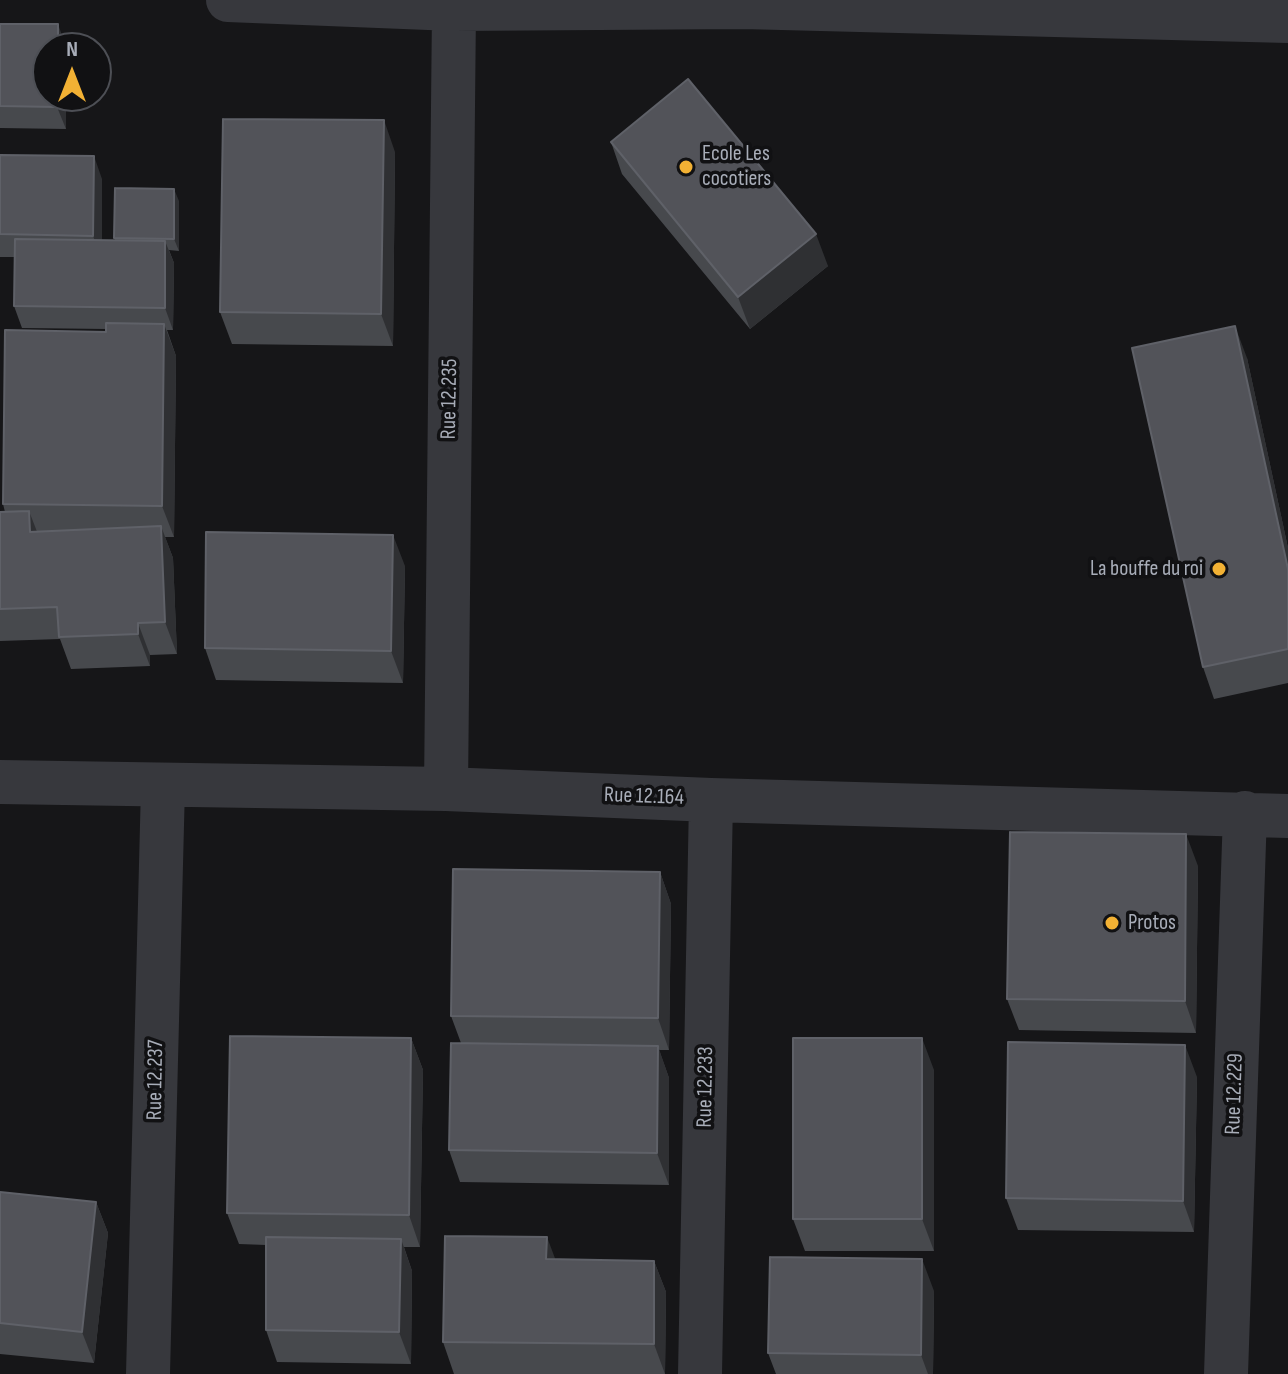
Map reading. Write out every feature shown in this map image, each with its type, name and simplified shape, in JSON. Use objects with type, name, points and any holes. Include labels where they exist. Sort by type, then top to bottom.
[{"type":"street","points":[[228,0],[454,9],[743,4],[1288,21]]},
{"type":"street","name":"Rue 12.235","points":[[446,789],[454,9]]},
{"type":"street","name":"Rue 12.164","points":[[0,782],[446,789],[711,800],[1288,816]]},
{"type":"street","name":"Rue 12.237","points":[[148,1374],[163,786]]},
{"type":"street","name":"Rue 12.233","points":[[700,1374],[711,800]]},
{"type":"street","name":"Rue 12.229","points":[[1226,1374],[1245,813]]},
{"type":"building","points":[[0,24],[58,24],[58,32],[32,32],[32,107],[0,106]]},
{"type":"building","points":[[688,79],[816,234],[738,297],[611,142]]},
{"type":"building","points":[[223,119],[384,120],[381,314],[220,312]]},
{"type":"building","points":[[0,155],[94,156],[93,236],[0,234]]},
{"type":"building","points":[[115,188],[174,189],[174,239],[114,238]]},
{"type":"building","points":[[15,239],[165,241],[165,308],[14,306]]},
{"type":"building","points":[[106,323],[164,324],[162,506],[3,504],[5,330],[106,332]]},
{"type":"building","points":[[1235,326],[1288,569],[1288,649],[1203,667],[1132,348]]},
{"type":"building","points":[[29,511],[30,532],[161,526],[165,622],[138,623],[138,634],[59,637],[57,607],[0,609],[0,512]]},
{"type":"building","points":[[206,532],[393,535],[391,651],[205,648]]},
{"type":"building","points":[[1010,832],[1186,834],[1185,1001],[1007,999]]},
{"type":"building","points":[[453,869],[660,872],[658,1018],[451,1016]]},
{"type":"building","points":[[230,1036],[411,1038],[409,1215],[227,1213]]},
{"type":"building","points":[[793,1038],[922,1038],[922,1219],[793,1219]]},
{"type":"building","points":[[1008,1042],[1185,1045],[1183,1201],[1006,1198]]},
{"type":"building","points":[[451,1043],[658,1046],[657,1153],[449,1150]]},
{"type":"building","points":[[0,1192],[96,1202],[82,1332],[0,1323]]},
{"type":"building","points":[[445,1236],[547,1237],[546,1259],[654,1261],[654,1344],[443,1342]]},
{"type":"building","points":[[266,1237],[401,1239],[399,1332],[266,1330]]},
{"type":"building","points":[[770,1257],[922,1259],[921,1355],[768,1353]]},
{"type":"place","name":"Ecole Les cocotiers","points":[[686,167]]},
{"type":"place","name":"La bouffe du roi","points":[[1219,569]]},
{"type":"place","name":"Protos","points":[[1112,923]]}]
